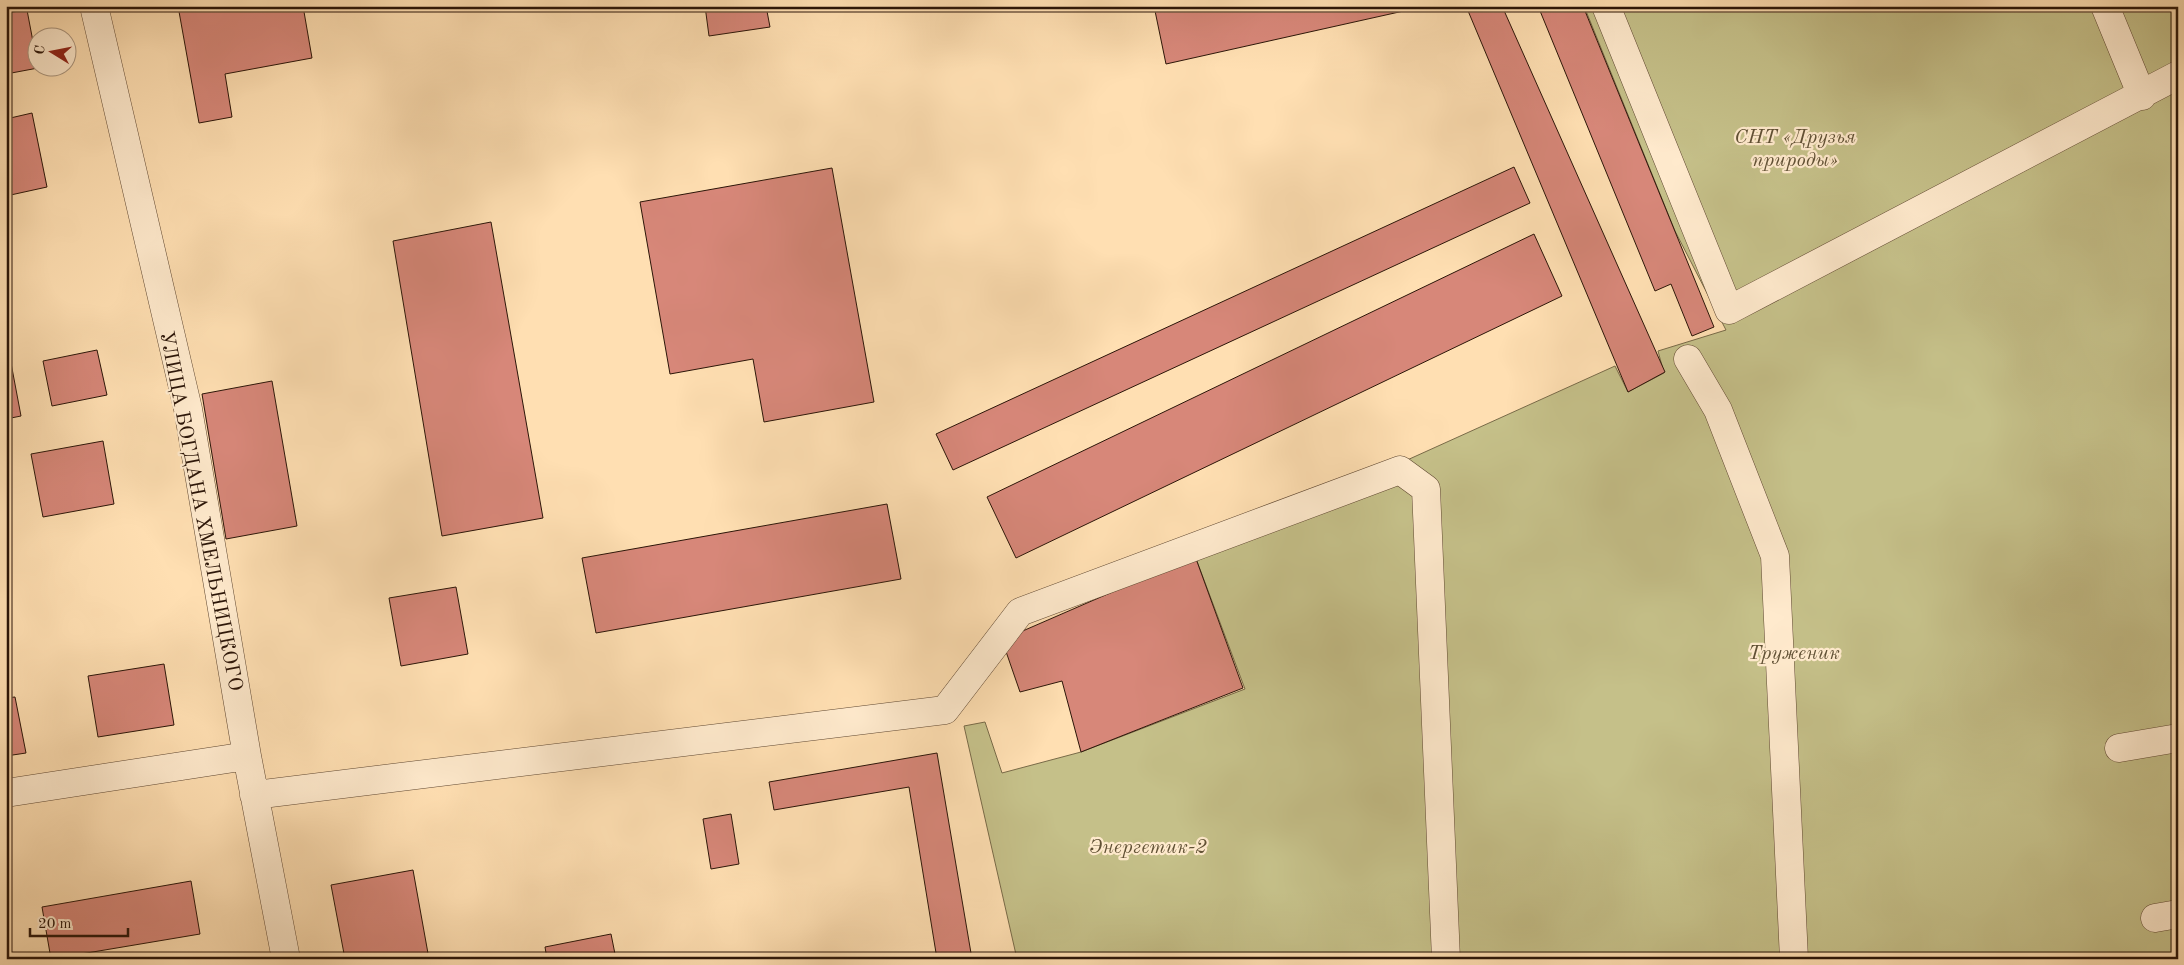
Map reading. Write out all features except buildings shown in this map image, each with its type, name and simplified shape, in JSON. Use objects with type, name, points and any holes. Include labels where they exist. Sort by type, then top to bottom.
[{"type":"street","name":"УЛИЦА БОГДАНА ХМЕЛЬНИЦКОГО","points":[[94,6],[188,409],[247,756],[286,959]]},
{"type":"street","points":[[1606,6],[1728,310],[2142,96],[2178,75]]},
{"type":"street","points":[[2104,6],[2142,96]]},
{"type":"street","points":[[1688,359],[1718,410],[1775,556],[1794,959]]},
{"type":"street","points":[[254,795],[946,710],[1020,612],[1400,470],[1426,489],[1446,959]]},
{"type":"street","points":[[2119,748],[2178,738]]},
{"type":"street","points":[[6,793],[247,756]]},
{"type":"green space","name":"Труженик","points":[[1584,6],[2178,6],[2178,959],[1017,959],[964,726],[985,722],[1002,773],[1081,752],[1245,689],[1195,556],[1615,366],[1628,392],[1664,373],[1658,351],[1726,330],[1675,231]]},
{"type":"park label","name":"СНТ «Друзья природы»","points":[[1795,148]]},
{"type":"park label","name":"Энергетик-2","points":[[1148,846]]}]
